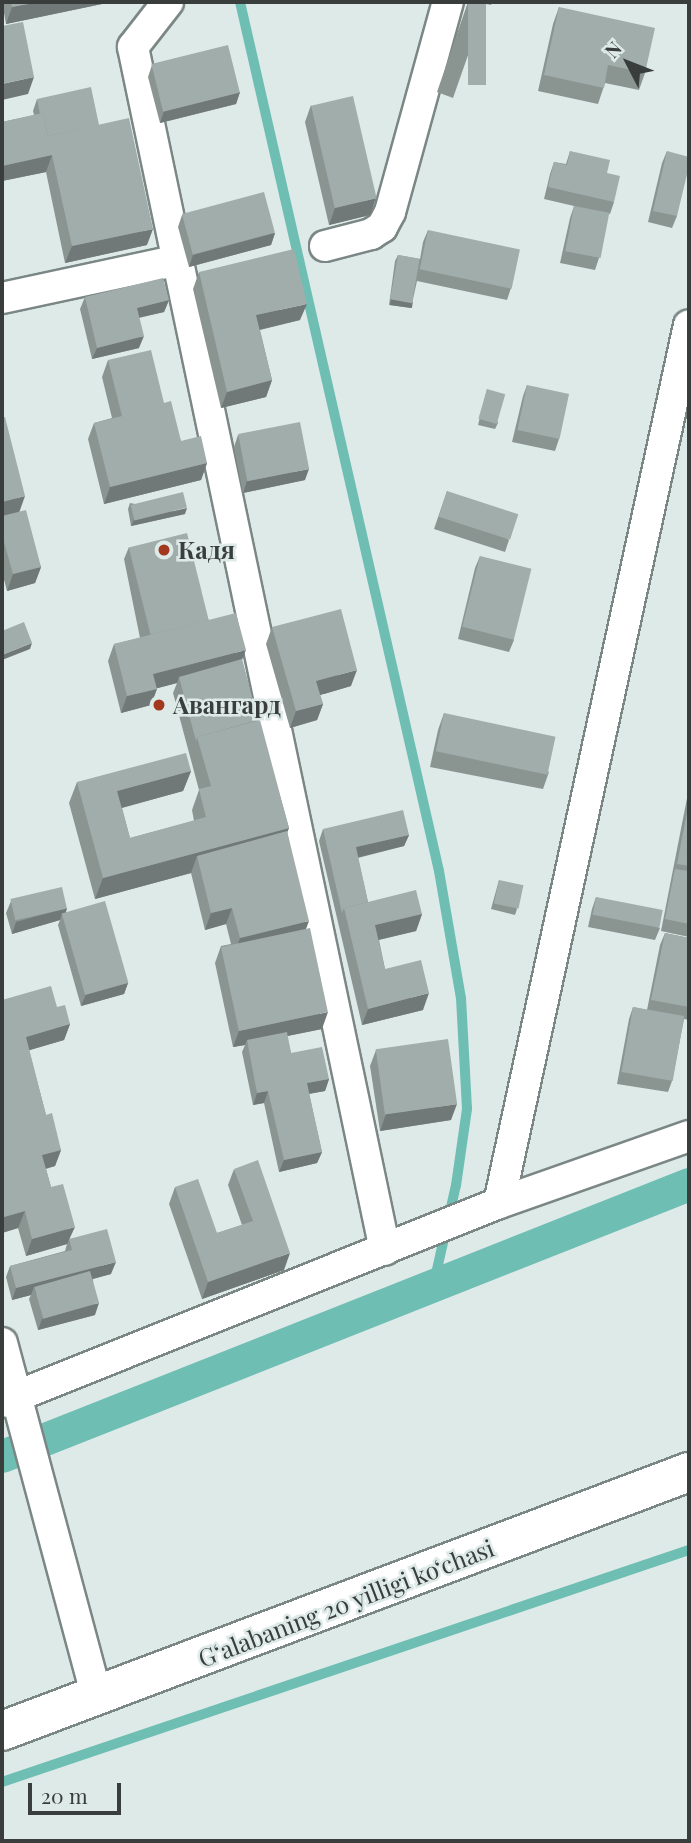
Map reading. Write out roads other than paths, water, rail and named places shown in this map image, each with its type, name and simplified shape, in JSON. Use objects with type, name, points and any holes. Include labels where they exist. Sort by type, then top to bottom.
[{"type":"main road","name":"Gʻalabaning 20 yilligi koʻchasi","points":[[2,1731],[97,1698],[689,1472]]},
{"type":"street","points":[[168,2],[133,47],[175,261],[385,1250]]},
{"type":"street","points":[[325,246],[371,234],[382,227],[390,212],[448,2]]},
{"type":"street","points":[[2,298],[175,261]]},
{"type":"street","points":[[499,1203],[689,325]]},
{"type":"street","points":[[8,1399],[499,1203],[689,1136]]},
{"type":"street","points":[[2,1343],[8,1399],[46,1509],[97,1698]]},
{"type":"waterway","points":[[240,2],[439,871],[461,998],[467,1109],[456,1185],[434,1283]]},
{"type":"waterway","points":[[2,1456],[689,1184]]},
{"type":"waterway","points":[[2,1782],[689,1550]]},
{"type":"place","name":"Кадя","points":[[164,550]]},
{"type":"place","name":"Авангард","points":[[159,705]]}]
